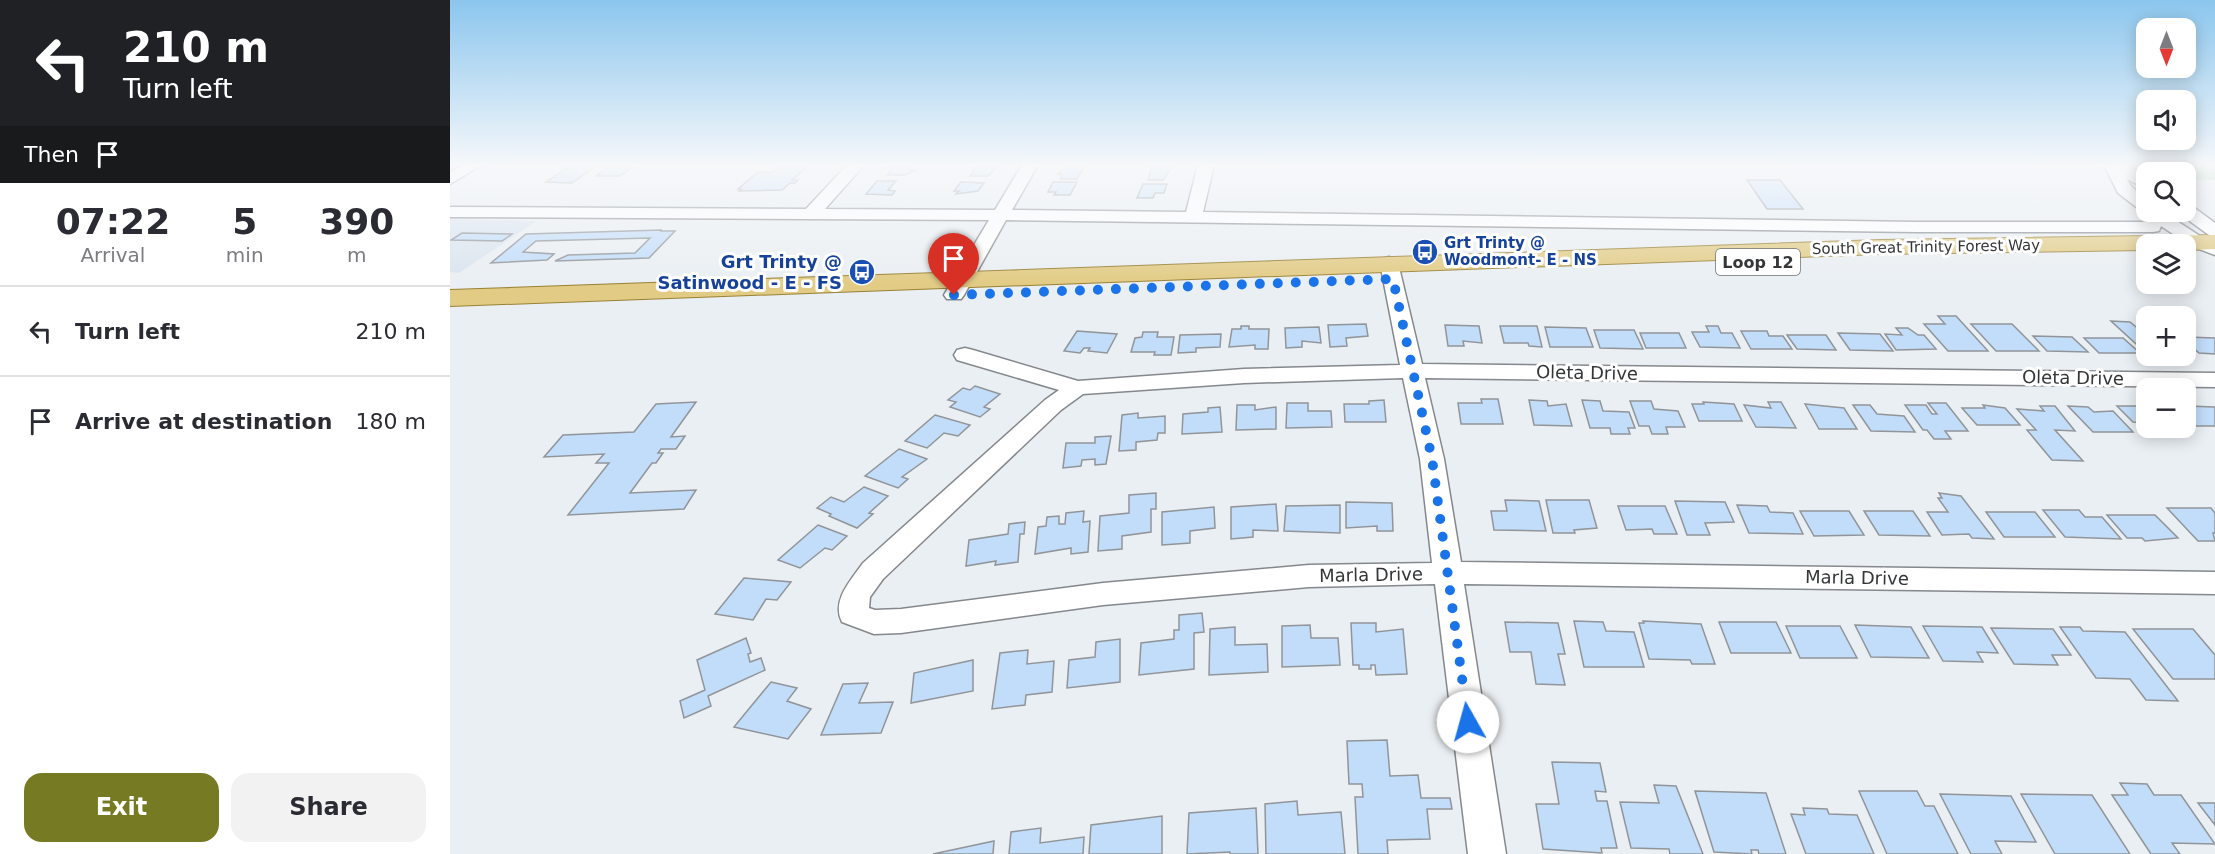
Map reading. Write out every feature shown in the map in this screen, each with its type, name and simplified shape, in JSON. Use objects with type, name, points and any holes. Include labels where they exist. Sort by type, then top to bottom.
[{"type":"main road","name":"South Great Trinity Forest Way","points":[[450,298],[959,287],[1391,271],[1868,248],[2207,246]]},
{"type":"main road","name":"South Great Trinity Forest Way","points":[[1391,271],[1862,259],[2136,256]]},
{"type":"main road","name":"South Great Trinity Forest Way","points":[[450,314],[959,287]]},
{"type":"street","points":[[810,215],[819,205]]},
{"type":"street","points":[[959,287],[1007,205]]},
{"type":"street","points":[[1193,219],[1196,205]]},
{"type":"street","points":[[450,212],[1001,215],[1898,227],[2136,220]]},
{"type":"street","points":[[2158,222],[2207,246]]},
{"type":"street","points":[[2193,222],[2207,246]]},
{"type":"street","points":[[1391,271],[1432,459],[1487,854]]},
{"type":"street","name":"Oleta Drive","points":[[965,355],[1077,388],[1244,376],[1413,371],[2215,380]]},
{"type":"street","name":"Marla Drive","points":[[1077,388],[1044,412],[873,571],[856,595],[853,614],[874,622],[901,621],[1102,594],[1309,576],[1449,573],[2215,583]]},
{"type":"shaded area","points":[[450,219],[537,221],[459,273],[450,272]]},
{"type":"building","points":[[1764,205],[1800,205],[1803,209],[1767,209]]},
{"type":"building","points":[[662,230],[660,231],[675,231],[649,258],[555,261],[568,255],[635,253],[650,238],[536,241],[523,252],[554,254],[547,260],[491,263],[526,234]]},
{"type":"building","points":[[462,233],[512,234],[502,241],[451,240]]},
{"type":"building","points":[[1938,316],[1956,316],[1988,351],[1948,351],[1924,324],[1945,324]]},
{"type":"building","points":[[2111,321],[2130,322],[2136,327],[2136,344]]},
{"type":"building","points":[[1366,324],[1368,336],[1346,338],[1347,346],[1330,347],[1328,325]]},
{"type":"building","points":[[1971,324],[2012,324],[2039,351],[1996,351]]},
{"type":"building","points":[[1445,325],[1479,326],[1482,343],[1463,341],[1464,346],[1448,346]]},
{"type":"building","points":[[1241,326],[1249,326],[1249,329],[1269,329],[1268,349],[1255,349],[1255,345],[1229,347],[1232,329],[1241,329]]},
{"type":"building","points":[[1500,326],[1537,326],[1542,347],[1529,346],[1528,343],[1504,343]]},
{"type":"building","points":[[1706,326],[1718,326],[1721,333],[1732,333],[1740,348],[1700,347],[1692,332],[1709,332]]},
{"type":"building","points":[[1319,327],[1321,343],[1302,341],[1302,347],[1286,348],[1285,328]]},
{"type":"building","points":[[1545,327],[1586,328],[1593,347],[1550,347]]},
{"type":"building","points":[[1896,328],[1908,328],[1918,335],[1924,335],[1936,349],[1896,350],[1885,334],[1902,335]]},
{"type":"building","points":[[1594,330],[1634,330],[1643,349],[1600,348]]},
{"type":"building","points":[[1077,331],[1117,334],[1107,353],[1088,351],[1090,348],[1084,348],[1080,353],[1064,351]]},
{"type":"building","points":[[1741,331],[1767,331],[1769,336],[1783,336],[1792,349],[1751,349]]},
{"type":"building","points":[[1143,332],[1158,332],[1157,337],[1174,337],[1171,355],[1131,352],[1135,338],[1142,337]]},
{"type":"building","points":[[1640,333],[1679,333],[1686,348],[1646,348]]},
{"type":"building","points":[[1838,333],[1880,334],[1893,351],[1850,350]]},
{"type":"building","points":[[1221,334],[1220,347],[1196,348],[1196,352],[1178,353],[1180,335]]},
{"type":"building","points":[[1787,335],[1826,335],[1836,350],[1797,349]]},
{"type":"building","points":[[2033,336],[2072,337],[2088,352],[2047,351]]},
{"type":"building","points":[[2196,337],[2215,338],[2215,354],[2199,353],[2196,350]]},
{"type":"building","points":[[2084,338],[2123,338],[2136,349],[2136,353],[2099,353]]},
{"type":"building","points":[[975,386],[1000,394],[984,407],[990,409],[980,417],[950,407],[956,402],[948,400],[963,388],[970,390]]},
{"type":"building","points":[[1481,399],[1498,399],[1503,424],[1461,424],[1458,403],[1482,403]]},
{"type":"building","points":[[1384,400],[1386,422],[1345,422],[1344,404],[1369,404],[1369,401]]},
{"type":"building","points":[[1529,400],[1547,401],[1548,406],[1566,404],[1572,426],[1534,425]]},
{"type":"building","points":[[1582,400],[1600,401],[1603,411],[1629,412],[1635,428],[1628,428],[1630,434],[1611,434],[1610,428],[1590,428]]},
{"type":"building","points":[[1630,401],[1651,401],[1654,409],[1678,411],[1685,427],[1666,427],[1668,434],[1652,434],[1649,426],[1639,426]]},
{"type":"building","points":[[696,402],[671,437],[685,436],[676,449],[661,449],[658,453],[663,453],[656,463],[652,463],[630,493],[696,490],[684,509],[568,515],[609,463],[596,463],[604,454],[544,457],[563,435],[634,432],[656,404]]},
{"type":"building","points":[[1703,402],[1734,404],[1742,421],[1699,421],[1692,404],[1704,404]]},
{"type":"building","points":[[1768,402],[1781,402],[1796,428],[1756,427],[1744,405],[1771,408]]},
{"type":"building","points":[[1287,403],[1308,403],[1308,411],[1331,411],[1332,427],[1286,428]]},
{"type":"building","points":[[1928,403],[1946,403],[1968,431],[1945,431],[1951,439],[1934,439],[1927,430],[1923,430],[1905,405],[1926,405],[1932,414],[1937,414]]},
{"type":"building","points":[[1805,404],[1844,408],[1857,429],[1819,429]]},
{"type":"building","points":[[1237,405],[1255,405],[1255,410],[1276,407],[1276,429],[1236,430]]},
{"type":"building","points":[[1853,405],[1870,405],[1877,414],[1904,416],[1915,432],[1871,431]]},
{"type":"building","points":[[1983,405],[2005,408],[2020,425],[1977,425],[1962,408],[1985,408]]},
{"type":"building","points":[[2040,406],[2055,406],[2075,431],[2055,430],[2083,461],[2052,460],[2027,430],[2036,430],[2017,409],[2044,411]]},
{"type":"building","points":[[2068,406],[2088,407],[2094,412],[2113,411],[2133,432],[2093,432]]},
{"type":"building","points":[[2117,406],[2136,406],[2136,422]]},
{"type":"building","points":[[2196,406],[2215,407],[2215,426],[2196,426]]},
{"type":"building","points":[[1220,407],[1222,432],[1182,434],[1183,414],[1208,412],[1208,408]]},
{"type":"building","points":[[1138,413],[1138,418],[1165,416],[1165,433],[1158,433],[1157,440],[1136,442],[1136,450],[1119,451],[1122,415]]},
{"type":"building","points":[[935,415],[970,425],[958,436],[944,433],[927,448],[905,441]]},
{"type":"building","points":[[1111,436],[1106,464],[1095,465],[1095,459],[1082,460],[1081,466],[1063,468],[1066,443],[1095,443],[1095,437]]},
{"type":"building","points":[[899,449],[927,459],[902,477],[908,479],[898,488],[865,476]]},
{"type":"building","points":[[864,487],[888,496],[869,513],[873,514],[857,528],[817,508],[831,497],[844,502]]},
{"type":"building","points":[[1156,493],[1156,509],[1151,509],[1151,532],[1122,536],[1122,549],[1098,551],[1100,516],[1129,513],[1129,495]]},
{"type":"building","points":[[1939,493],[1961,496],[1994,539],[1972,538],[1969,534],[1942,535],[1927,512],[1948,512],[1938,498],[1942,498]]},
{"type":"building","points":[[1505,500],[1539,501],[1546,531],[1494,530],[1491,511],[1507,511]]},
{"type":"building","points":[[1546,500],[1589,500],[1597,528],[1574,530],[1575,533],[1553,533]]},
{"type":"building","points":[[1675,501],[1725,502],[1734,522],[1705,523],[1710,535],[1687,535]]},
{"type":"building","points":[[1346,502],[1392,503],[1393,531],[1377,531],[1377,526],[1346,528]]},
{"type":"building","points":[[1276,504],[1278,531],[1253,530],[1253,537],[1231,539],[1231,507]]},
{"type":"building","points":[[1340,505],[1340,533],[1284,531],[1286,506]]},
{"type":"building","points":[[1737,505],[1767,506],[1770,512],[1793,513],[1803,534],[1749,533]]},
{"type":"building","points":[[1618,506],[1665,506],[1677,534],[1654,534],[1652,529],[1626,530]]},
{"type":"building","points":[[1214,507],[1215,528],[1190,531],[1190,543],[1162,545],[1162,512]]},
{"type":"building","points":[[2167,508],[2211,508],[2215,513],[2215,533],[2213,533],[2215,541],[2198,541]]},
{"type":"building","points":[[2043,510],[2079,510],[2085,517],[2102,517],[2121,539],[2065,537]]},
{"type":"building","points":[[1084,511],[1083,522],[1090,521],[1088,552],[1071,554],[1071,548],[1035,554],[1038,527],[1046,526],[1047,517],[1059,516],[1059,524],[1065,524],[1066,513]]},
{"type":"building","points":[[1800,511],[1849,511],[1864,535],[1814,536]]},
{"type":"building","points":[[1864,511],[1913,511],[1930,536],[1879,535]]},
{"type":"building","points":[[1986,512],[2035,512],[2055,537],[2004,537]]},
{"type":"building","points":[[2107,515],[2155,515],[2178,538],[2145,541],[2142,538],[2127,538]]},
{"type":"building","points":[[1025,522],[1024,534],[1020,534],[1018,562],[995,565],[996,561],[966,566],[969,540],[1008,534],[1009,524]]},
{"type":"building","points":[[818,525],[847,536],[832,550],[825,548],[800,568],[778,560]]},
{"type":"building","points":[[744,578],[791,582],[777,600],[766,599],[753,620],[715,614]]},
{"type":"building","points":[[1202,613],[1204,632],[1194,633],[1194,669],[1139,675],[1141,643],[1174,639],[1174,630],[1179,630],[1179,615]]},
{"type":"building","points":[[1574,621],[1603,622],[1606,631],[1634,632],[1644,667],[1584,667]]},
{"type":"building","points":[[1643,621],[1701,624],[1715,664],[1692,664],[1690,660],[1649,659],[1639,623],[1644,623]]},
{"type":"building","points":[[1505,622],[1558,623],[1565,654],[1558,654],[1565,685],[1536,684],[1531,652],[1510,652]]},
{"type":"building","points":[[1719,622],[1776,622],[1791,653],[1731,653]]},
{"type":"building","points":[[1351,623],[1376,623],[1376,632],[1403,629],[1407,674],[1376,675],[1375,665],[1371,665],[1371,669],[1359,669],[1359,665],[1353,665]]},
{"type":"building","points":[[1310,625],[1311,638],[1338,638],[1340,665],[1282,667],[1282,626]]},
{"type":"building","points":[[1855,625],[1911,627],[1929,658],[1871,657]]},
{"type":"building","points":[[1786,626],[1840,626],[1857,658],[1800,658]]},
{"type":"building","points":[[1923,626],[1982,627],[1998,653],[1977,652],[1983,662],[1943,661]]},
{"type":"building","points":[[1235,627],[1235,645],[1267,644],[1268,672],[1209,675],[1210,629]]},
{"type":"building","points":[[2060,627],[2080,627],[2083,631],[2125,632],[2178,701],[2146,700],[2130,679],[2096,678]]},
{"type":"building","points":[[1991,628],[2053,629],[2071,655],[2052,655],[2058,665],[2014,664]]},
{"type":"building","points":[[2133,629],[2193,629],[2215,655],[2215,679],[2173,679]]},
{"type":"building","points":[[746,638],[751,653],[748,654],[750,662],[761,658],[765,670],[708,696],[711,706],[684,718],[680,701],[705,690],[697,660]]},
{"type":"building","points":[[1120,639],[1120,682],[1067,688],[1069,660],[1095,657],[1096,642]]},
{"type":"building","points":[[1028,650],[1027,664],[1054,661],[1052,692],[1026,695],[1025,705],[992,709],[1000,653]]},
{"type":"building","points":[[973,660],[973,691],[911,703],[914,673]]},
{"type":"building","points":[[771,682],[797,688],[787,701],[811,709],[788,739],[734,727]]},
{"type":"building","points":[[868,683],[859,703],[893,702],[881,733],[821,735],[843,684]]},
{"type":"building","points":[[1387,740],[1390,776],[1418,775],[1421,798],[1450,798],[1452,809],[1427,809],[1430,839],[1387,840],[1388,854],[1358,854],[1355,797],[1363,797],[1362,784],[1349,784],[1347,741]]},
{"type":"building","points":[[1552,762],[1600,763],[1606,792],[1595,791],[1597,801],[1607,801],[1617,848],[1601,848],[1602,853],[1543,849],[1536,804],[1559,804]]},
{"type":"building","points":[[2120,783],[2147,784],[2154,795],[2181,795],[2215,844],[2172,843],[2180,854],[2151,854],[2112,795],[2128,795]]},
{"type":"building","points":[[1654,785],[1676,786],[1703,854],[1670,854],[1669,849],[1631,848],[1620,802],[1659,803]]},
{"type":"building","points":[[1695,791],[1766,793],[1786,854],[1759,854],[1758,850],[1751,850],[1752,854],[1714,852]]},
{"type":"building","points":[[1859,791],[1917,791],[1925,806],[1934,806],[1958,854],[1887,854]]},
{"type":"building","points":[[1940,794],[2011,796],[2036,842],[1995,841],[2002,854],[1971,854]]},
{"type":"building","points":[[2021,794],[2092,795],[2130,854],[2055,854]]},
{"type":"building","points":[[1297,801],[1298,815],[1341,812],[1345,854],[1266,854],[1265,804]]},
{"type":"building","points":[[2198,803],[2215,803],[2215,825]]},
{"type":"building","points":[[1256,808],[1258,854],[1230,854],[1230,852],[1187,854],[1189,813]]},
{"type":"building","points":[[1803,808],[1827,809],[1829,814],[1857,815],[1874,854],[1806,854],[1791,814],[1805,815]]},
{"type":"building","points":[[1162,816],[1162,854],[1089,854],[1091,825]]},
{"type":"building","points":[[1041,828],[1040,843],[1084,837],[1083,854],[1009,854],[1011,832]]},
{"type":"building","points":[[994,841],[993,854],[933,854]]},
{"type":"place","name":"Grt Trinty @ Woodmont- E - NS","points":[[1425,252]]},
{"type":"place","name":"Grt Trinty @ Satinwood - E - FS","points":[[862,272]]},
{"type":"route","points":[[954,295],[1393,279],[1432,459],[1468,722]]}]
